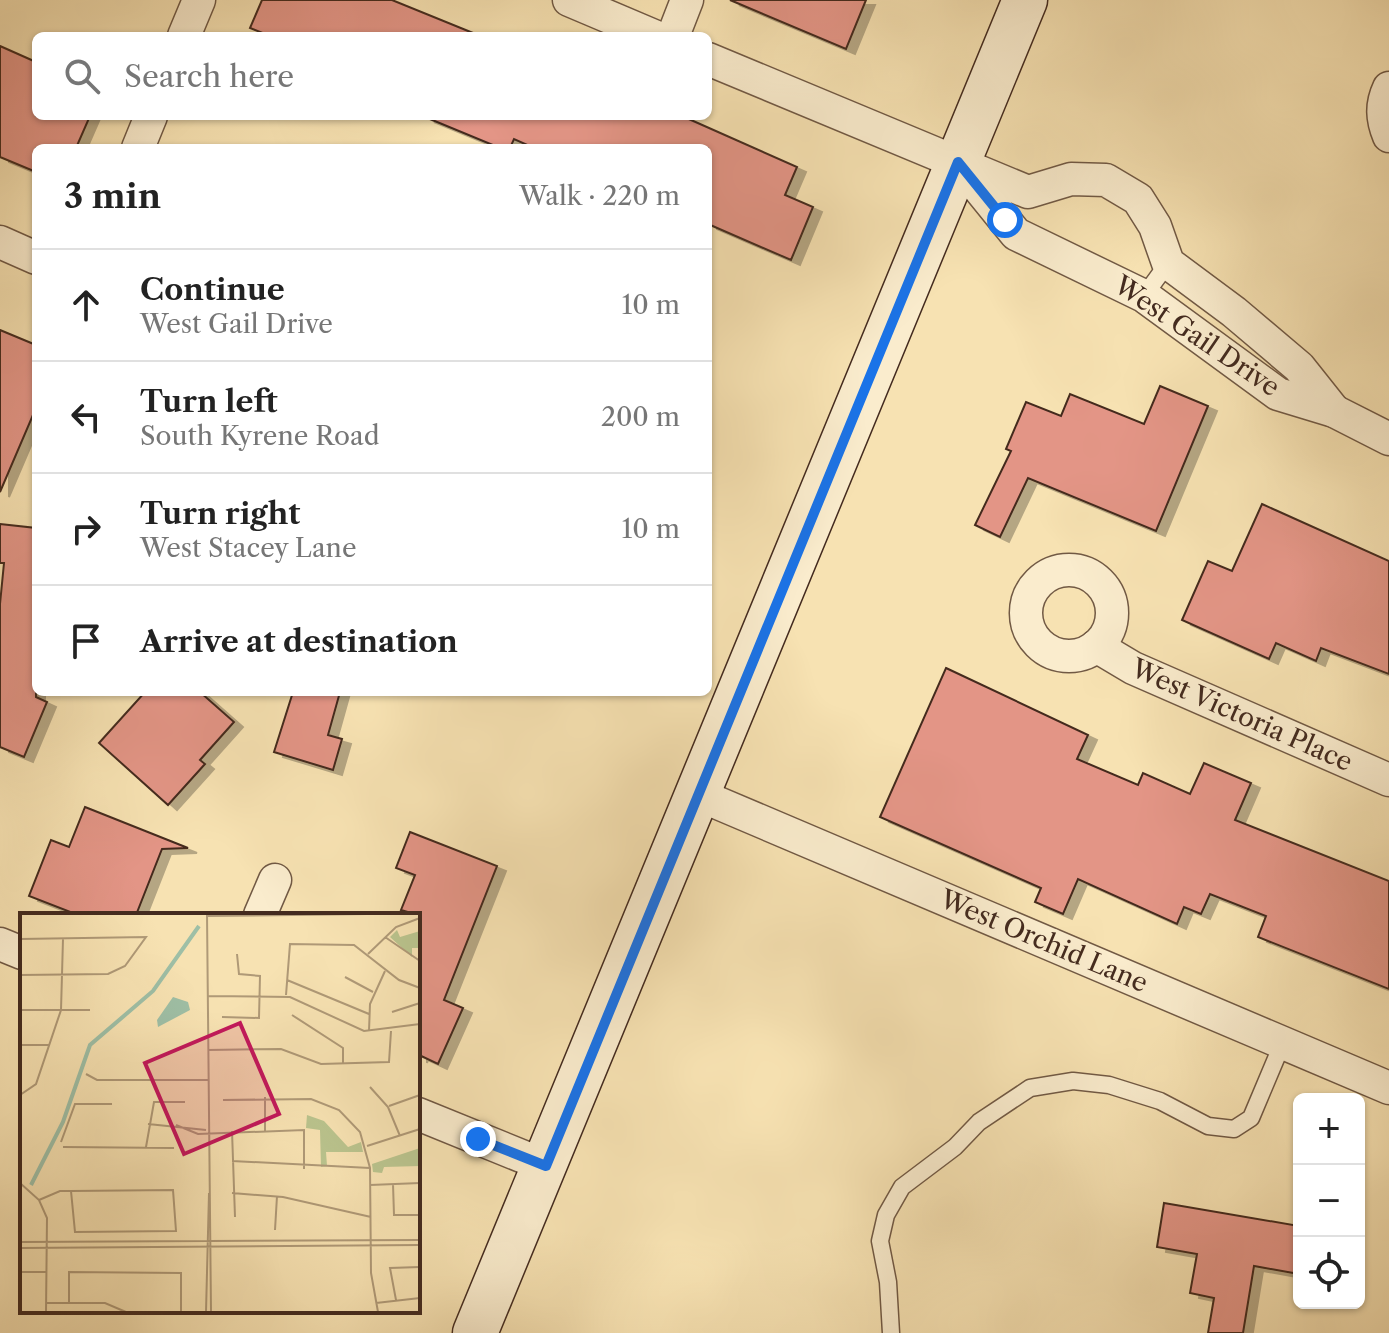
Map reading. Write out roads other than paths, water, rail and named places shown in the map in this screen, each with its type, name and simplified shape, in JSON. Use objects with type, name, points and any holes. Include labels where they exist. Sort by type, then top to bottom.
[{"type":"main road","points":[[475,1333],[1025,0]]},
{"type":"street","points":[[186,32],[199,0]]},
{"type":"street","points":[[569,0],[645,32]]},
{"type":"street","points":[[675,32],[687,0]]},
{"type":"street","name":"West Gail Drive","points":[[712,61],[1028,192],[1071,179],[1106,180],[1138,199],[1155,226],[1168,263],[1234,312],[1299,367],[1334,411]]},
{"type":"street","points":[[1389,88],[1383,104],[1383,120],[1389,136]]},
{"type":"street","points":[[140,144],[149,120]]},
{"type":"street","name":"West Gail Drive","points":[[958,162],[1016,234],[1144,296],[1278,394],[1334,411],[1389,439]]},
{"type":"street","points":[[0,242],[32,256]]},
{"type":"street","name":"West Victoria Place","points":[[1096,646],[1133,668],[1389,780]]},
{"type":"street","name":"West Orchid Lane","points":[[699,795],[1389,1088]]},
{"type":"street","points":[[261,913],[275,880]]},
{"type":"street","points":[[0,944],[20,952]]},
{"type":"street","points":[[420,1115],[546,1166]]},
{"type":"lane","points":[[1144,296],[1168,263]]},
{"type":"lane","points":[[891,1333],[888,1282],[880,1241],[886,1215],[902,1187],[955,1147],[979,1122],[1030,1088],[1073,1081],[1109,1085],[1160,1101],[1208,1126],[1234,1129],[1251,1118],[1283,1042]]}]
